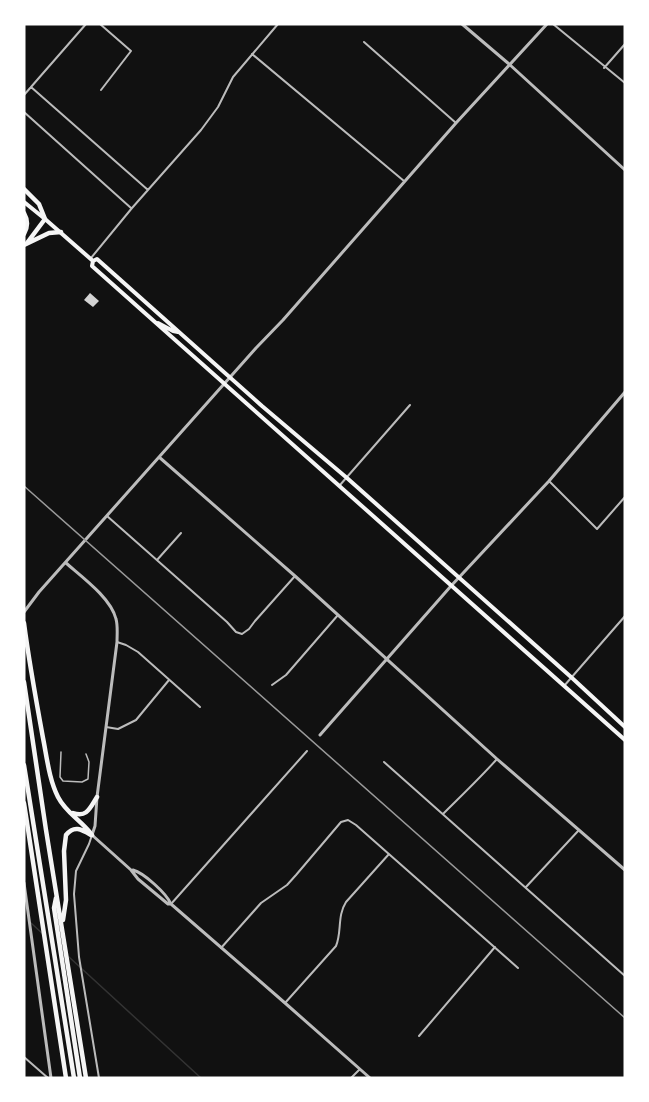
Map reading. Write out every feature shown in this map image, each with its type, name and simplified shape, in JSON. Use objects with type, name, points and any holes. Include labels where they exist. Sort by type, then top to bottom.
[{"type":"highway","points":[[24,189],[39,204],[45,219],[26,244]]},
{"type":"highway","points":[[24,213],[27,225],[24,234]]},
{"type":"highway","points":[[26,244],[49,233],[61,232]]},
{"type":"highway","points":[[24,624],[50,774],[58,797],[92,835]]},
{"type":"highway","points":[[24,682],[86,1078]]},
{"type":"highway","points":[[24,765],[74,1078]]},
{"type":"highway","points":[[66,808],[75,814],[85,814],[97,798]]},
{"type":"highway","points":[[24,803],[66,1078]]},
{"type":"highway","points":[[62,925],[66,900],[64,851],[66,835],[72,829],[78,828],[92,835]]},
{"type":"highway","points":[[56,895],[54,908],[80,1078]]},
{"type":"main road","points":[[24,202],[92,260],[97,259],[230,378],[347,478],[625,727]]},
{"type":"main road","points":[[92,260],[92,266],[625,740]]},
{"type":"main road","points":[[151,319],[179,332]]},
{"type":"street","points":[[24,95],[86,24]]},
{"type":"street","points":[[100,24],[131,51],[101,90]]},
{"type":"street","points":[[92,260],[132,208],[209,120],[233,77],[278,24]]},
{"type":"street","points":[[462,24],[625,170]]},
{"type":"street","points":[[24,612],[39,592],[456,123],[547,24]]},
{"type":"street","points":[[553,24],[625,83]]},
{"type":"street","points":[[364,42],[456,123]]},
{"type":"street","points":[[604,68],[625,44]]},
{"type":"street","points":[[252,54],[405,181]]},
{"type":"street","points":[[31,87],[149,190]]},
{"type":"street","points":[[24,112],[132,208]]},
{"type":"street","points":[[320,735],[451,586],[549,481],[625,392]]},
{"type":"street","points":[[340,485],[411,405]]},
{"type":"street","points":[[159,457],[295,576],[497,759],[625,870]]},
{"type":"street","points":[[549,481],[597,529],[625,497]]},
{"type":"street","points":[[107,516],[236,632],[242,634],[295,576]]},
{"type":"street","points":[[157,560],[181,533]]},
{"type":"street","points":[[66,562],[111,606],[117,625],[117,642],[95,826],[85,854],[79,863],[74,894],[79,957],[99,1078]]},
{"type":"street","points":[[272,685],[286,675],[338,615]]},
{"type":"street","points":[[564,686],[625,616]]},
{"type":"street","points":[[117,642],[138,652],[200,707]]},
{"type":"street","points":[[106,727],[118,729],[136,720],[169,680]]},
{"type":"street","points":[[171,904],[307,751]]},
{"type":"street","points":[[443,814],[476,783],[497,759]]},
{"type":"street","points":[[384,762],[625,976]]},
{"type":"street","points":[[221,948],[261,903],[287,885],[341,822],[348,820],[518,968]]},
{"type":"street","points":[[526,888],[579,830]]},
{"type":"street","points":[[92,835],[138,879],[168,904],[171,904],[370,1078]]},
{"type":"street","points":[[285,1003],[332,952],[338,941],[342,908],[389,854]]},
{"type":"street","points":[[24,883],[50,1078]]},
{"type":"street","points":[[419,1036],[495,947]]},
{"type":"street","points":[[24,1057],[50,1078]]},
{"type":"street","points":[[351,1078],[360,1069]]},
{"type":"lane","points":[[61,752],[60,777],[63,781],[81,782],[87,779],[89,762],[86,754]]},
{"type":"building","points":[[90,293],[99,301],[93,307],[84,300]]},
{"type":"waterway","points":[[31,923],[43,934]]},
{"type":"waterway","points":[[69,957],[201,1078]]},
{"type":"railway","points":[[24,486],[625,1018]]}]
